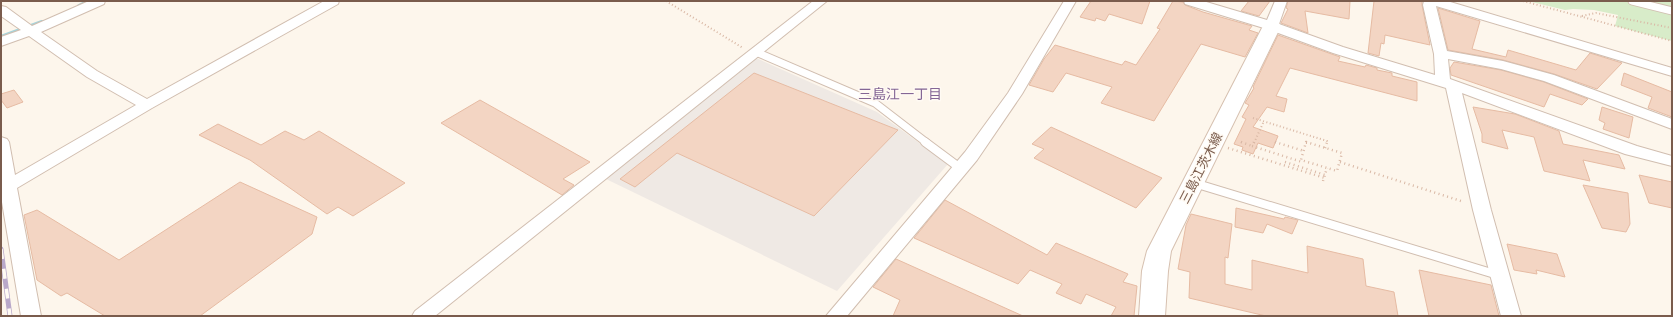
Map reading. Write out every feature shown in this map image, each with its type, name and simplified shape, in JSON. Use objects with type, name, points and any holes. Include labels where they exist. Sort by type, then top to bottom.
[{"type":"main road","name":"三島江茨木線","points":[[1152,316],[1155,271],[1159,250],[1272,26]]},
{"type":"street","points":[[1,42],[99,1]]},
{"type":"street","points":[[5,188],[147,105],[333,1]]},
{"type":"street","points":[[422,316],[821,1]]},
{"type":"street","points":[[836,316],[960,168],[1015,94],[1070,1]]},
{"type":"street","points":[[1190,1],[1272,26],[1338,50],[1448,84],[1631,150],[1672,161]]},
{"type":"street","points":[[1272,26],[1281,1]]},
{"type":"street","points":[[1511,316],[1448,84],[1429,5],[1432,1],[1672,72]]},
{"type":"street","points":[[1,10],[92,74],[147,105]]},
{"type":"street","points":[[1441,54],[1503,65],[1549,78],[1672,124]]},
{"type":"street","points":[[1,142],[5,188],[31,316]]},
{"type":"lane","points":[[1632,1],[1672,12]]},
{"type":"lane","points":[[756,52],[875,104],[960,168]]},
{"type":"lane","points":[[1193,183],[1501,276]]},
{"type":"path","points":[[666,1],[742,48],[756,52]]},
{"type":"path","points":[[1523,1],[1672,41]]},
{"type":"path","points":[[1581,16],[1596,13],[1672,28]]},
{"type":"path","points":[[1253,118],[1327,141],[1325,148]]},
{"type":"path","points":[[1252,146],[1264,121]]},
{"type":"path","points":[[1241,142],[1304,163],[1306,162]]},
{"type":"path","points":[[1275,142],[1304,151]]},
{"type":"path","points":[[1306,142],[1325,148],[1342,154],[1337,171],[1301,160],[1306,142]]},
{"type":"path","points":[[1212,146],[1233,149],[1324,178]]},
{"type":"path","points":[[1285,162],[1324,178]]},
{"type":"path","points":[[1340,162],[1468,203],[1482,210]]},
{"type":"path","points":[[1324,178],[1327,168]]},
{"type":"shaded area","points":[[756,58],[877,112],[948,164],[837,291],[606,179]]},
{"type":"green space","points":[[1528,1],[1672,1],[1672,41],[1615,26],[1618,15],[1594,10],[1565,10]]},
{"type":"building","points":[[1091,1],[1150,1],[1142,24],[1109,14],[1105,21],[1096,18],[1095,21],[1080,17]]},
{"type":"building","points":[[1173,1],[1183,2],[1185,5],[1203,12],[1252,26],[1249,30],[1258,33],[1245,57],[1201,44],[1154,121],[1101,103],[1112,87],[1066,73],[1053,92],[1029,85],[1044,59],[1055,45],[1122,65],[1125,61],[1136,65],[1160,29],[1157,28]]},
{"type":"building","points":[[1249,1],[1270,1],[1259,16],[1241,11]]},
{"type":"building","points":[[1288,1],[1350,1],[1349,19],[1305,11],[1308,33],[1281,23],[1288,9],[1286,8]]},
{"type":"building","points":[[1374,1],[1422,1],[1430,45],[1385,35],[1384,44],[1381,43],[1379,56],[1368,53]]},
{"type":"building","points":[[1438,8],[1480,21],[1472,49],[1506,57],[1508,50],[1576,70],[1590,53],[1622,63],[1597,89],[1554,74],[1503,60],[1448,50]]},
{"type":"building","points":[[1278,35],[1340,57],[1338,61],[1365,67],[1366,65],[1377,68],[1377,70],[1392,73],[1392,76],[1417,82],[1417,101],[1290,68],[1276,96],[1287,99],[1284,112],[1267,107],[1253,127],[1278,136],[1273,148],[1258,143],[1253,154],[1242,150],[1243,147],[1234,144],[1246,119],[1242,117],[1249,105],[1245,103],[1254,88],[1253,87]]},
{"type":"building","points":[[1454,62],[1501,70],[1544,82],[1588,99],[1582,105],[1550,94],[1544,107],[1451,75],[1450,68]]},
{"type":"building","points":[[754,73],[898,130],[814,216],[677,153],[635,187],[620,179]]},
{"type":"building","points":[[1624,73],[1672,92],[1672,117],[1648,108],[1652,97],[1621,85]]},
{"type":"building","points":[[14,90],[23,102],[7,108],[1,100],[1,94]]},
{"type":"building","points":[[480,100],[590,162],[563,179],[574,185],[562,195],[441,123]]},
{"type":"building","points":[[1473,107],[1515,114],[1559,131],[1563,144],[1619,155],[1625,169],[1583,160],[1590,181],[1544,171],[1534,137],[1502,130],[1508,149],[1482,142],[1482,134]]},
{"type":"building","points":[[1602,107],[1633,117],[1629,138],[1603,129],[1605,123],[1599,120]]},
{"type":"building","points":[[218,124],[261,145],[285,131],[304,140],[319,131],[405,183],[353,216],[338,207],[327,214],[250,160],[199,135]]},
{"type":"building","points":[[1051,127],[1162,178],[1136,208],[1034,158],[1044,149],[1032,144]]},
{"type":"building","points":[[1639,175],[1672,182],[1672,208],[1649,203]]},
{"type":"building","points":[[240,182],[317,217],[312,234],[200,316],[105,316],[67,293],[61,296],[37,280],[24,215],[37,210],[119,260]]},
{"type":"building","points":[[1583,185],[1628,193],[1630,224],[1626,232],[1602,228]]},
{"type":"building","points":[[945,200],[1047,255],[1056,243],[1128,274],[1123,282],[1137,286],[1134,316],[1111,316],[1116,307],[1086,294],[1081,304],[1056,293],[1062,284],[1030,270],[1018,284],[914,238]]},
{"type":"building","points":[[1236,208],[1284,219],[1285,217],[1298,220],[1292,234],[1267,224],[1263,233],[1235,227]]},
{"type":"building","points":[[1191,214],[1232,224],[1228,258],[1225,257],[1225,284],[1252,290],[1252,260],[1308,273],[1307,246],[1363,259],[1366,286],[1394,292],[1398,316],[1266,316],[1189,298],[1190,272],[1178,269],[1186,225]]},
{"type":"building","points":[[1507,244],[1557,254],[1565,277],[1536,270],[1537,274],[1514,270]]},
{"type":"building","points":[[896,259],[1023,316],[893,316],[900,300],[873,287]]},
{"type":"building","points":[[1419,270],[1491,285],[1499,316],[1429,316]]},
{"type":"waterway","points":[[79,6],[89,1]]},
{"type":"waterway","points":[[1,37],[42,22]]},
{"type":"railway","points":[[1,249],[10,316]]},
{"type":"district","name":"三島江一丁目","points":[[900,94]]}]
